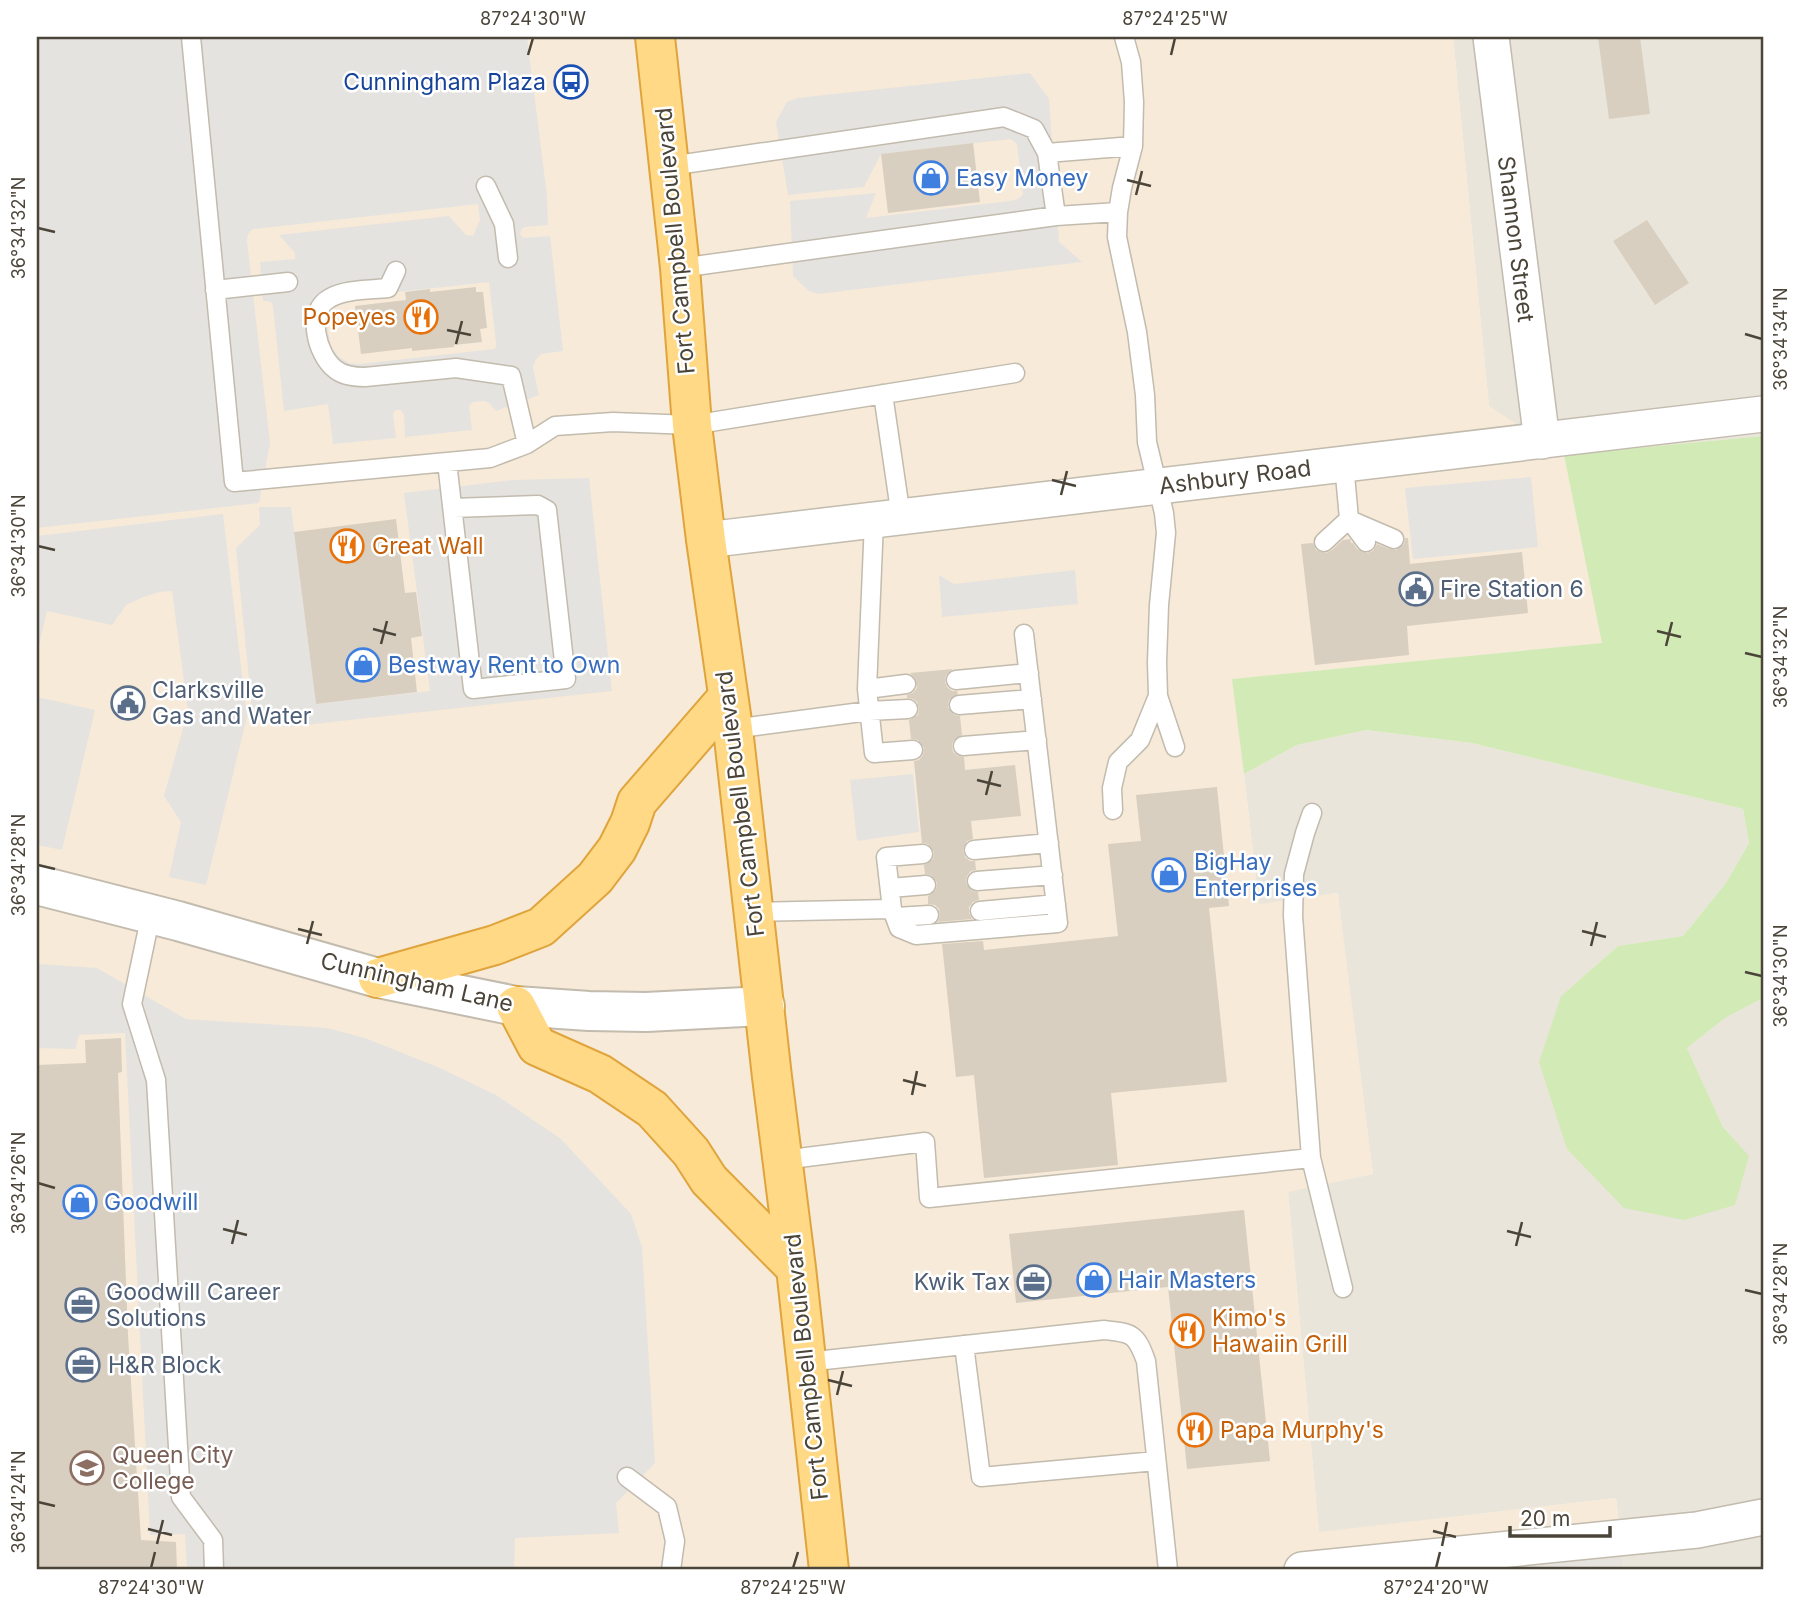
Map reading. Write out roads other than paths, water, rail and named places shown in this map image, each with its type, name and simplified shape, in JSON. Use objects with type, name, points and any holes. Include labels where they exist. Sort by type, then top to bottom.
[{"type":"highway","name":"Fort Campbell Boulevard","points":[[655,37],[680,268],[692,425],[754,912],[829,1570]]},
{"type":"highway","points":[[378,978],[495,945],[541,927],[595,878],[617,849],[637,802],[730,713]]},
{"type":"highway","points":[[516,1006],[537,1045],[600,1074],[652,1109],[691,1152],[709,1180],[796,1268]]},
{"type":"street","name":"Shannon Street","points":[[1491,37],[1542,440]]},
{"type":"street","name":"Ashbury Road","points":[[706,540],[1763,414]]},
{"type":"street","name":"Cunningham Lane","points":[[37,885],[152,914],[378,978],[516,1006],[589,1012],[765,1006]]},
{"type":"street","points":[[1302,1570],[1697,1530],[1763,1517]]},
{"type":"lane","points":[[191,37],[234,482],[491,458],[527,444],[555,426],[613,422],[692,425],[1015,373]]},
{"type":"lane","points":[[1124,37],[1131,62],[1133,146],[1122,188],[1117,237],[1137,332],[1145,395],[1147,442],[1164,513],[1166,533],[1159,605],[1158,696],[1175,747]]},
{"type":"lane","points":[[670,166],[1004,117],[1034,129],[1047,153],[1056,216]]},
{"type":"lane","points":[[1047,153],[1133,146]]},
{"type":"lane","points":[[486,186],[504,224],[508,258]]},
{"type":"lane","points":[[680,268],[1056,216],[1118,212]]},
{"type":"lane","points":[[396,271],[388,288],[346,293],[329,298],[320,307],[315,322],[321,350],[336,370],[353,377],[456,368],[511,376],[527,444]]},
{"type":"lane","points":[[215,290],[288,282]]},
{"type":"lane","points":[[883,394],[888,519],[867,688],[874,753],[913,750]]},
{"type":"lane","points":[[447,462],[473,689],[566,679],[547,510],[538,505],[453,509]]},
{"type":"lane","points":[[1344,464],[1349,519],[1366,542]]},
{"type":"lane","points":[[1349,519],[1394,539]]},
{"type":"lane","points":[[1324,542],[1349,519]]},
{"type":"lane","points":[[923,854],[886,857],[894,913],[899,928],[916,935],[1058,923],[1024,634]]},
{"type":"lane","points":[[956,680],[1029,673]]},
{"type":"lane","points":[[867,688],[906,684]]},
{"type":"lane","points":[[1113,810],[1112,788],[1118,762],[1140,740],[1158,696]]},
{"type":"lane","points":[[959,705],[1032,699]]},
{"type":"lane","points":[[730,713],[908,709]]},
{"type":"lane","points":[[963,746],[1037,740]]},
{"type":"lane","points":[[1312,813],[1294,874],[1293,916],[1311,1158],[1343,1288]]},
{"type":"lane","points":[[974,850],[1049,844]]},
{"type":"lane","points":[[977,881],[1053,875]]},
{"type":"lane","points":[[890,888],[926,885]]},
{"type":"lane","points":[[980,911],[1056,904]]},
{"type":"lane","points":[[754,912],[929,915]]},
{"type":"lane","points":[[152,914],[132,1004],[156,1080],[180,1497],[213,1540],[214,1570]]},
{"type":"lane","points":[[783,1160],[925,1142],[929,1198],[1311,1158]]},
{"type":"lane","points":[[806,1362],[1104,1330],[1126,1332],[1139,1341],[1146,1361],[1168,1570]]},
{"type":"lane","points":[[964,1345],[981,1477],[1156,1461]]},
{"type":"lane","points":[[627,1478],[667,1507],[675,1542],[671,1570]]},
{"type":"place","name":"Cunningham Plaza","points":[[571,82]]},
{"type":"place","name":"Easy Money","points":[[931,178]]},
{"type":"place","name":"Popeyes","points":[[421,317]]},
{"type":"place","name":"Great Wall","points":[[347,546]]},
{"type":"place","name":"Fire Station 6","points":[[1416,589]]},
{"type":"place","name":"Bestway Rent to Own","points":[[363,665]]},
{"type":"place","name":"Clarksville Gas and Water","points":[[128,703]]},
{"type":"place","name":"BigHay Enterprises","points":[[1169,875]]},
{"type":"place","name":"Goodwill","points":[[80,1202]]},
{"type":"place","name":"Hair Masters","points":[[1094,1280]]},
{"type":"place","name":"Kwik Tax","points":[[1034,1282]]},
{"type":"place","name":"Goodwill Career Solutions","points":[[82,1305]]},
{"type":"place","name":"Kimo's Hawaiin Grill","points":[[1187,1331]]},
{"type":"place","name":"H&R Block","points":[[83,1365]]},
{"type":"place","name":"Papa Murphy's","points":[[1195,1430]]},
{"type":"place","name":"Queen City College","points":[[87,1468]]}]
